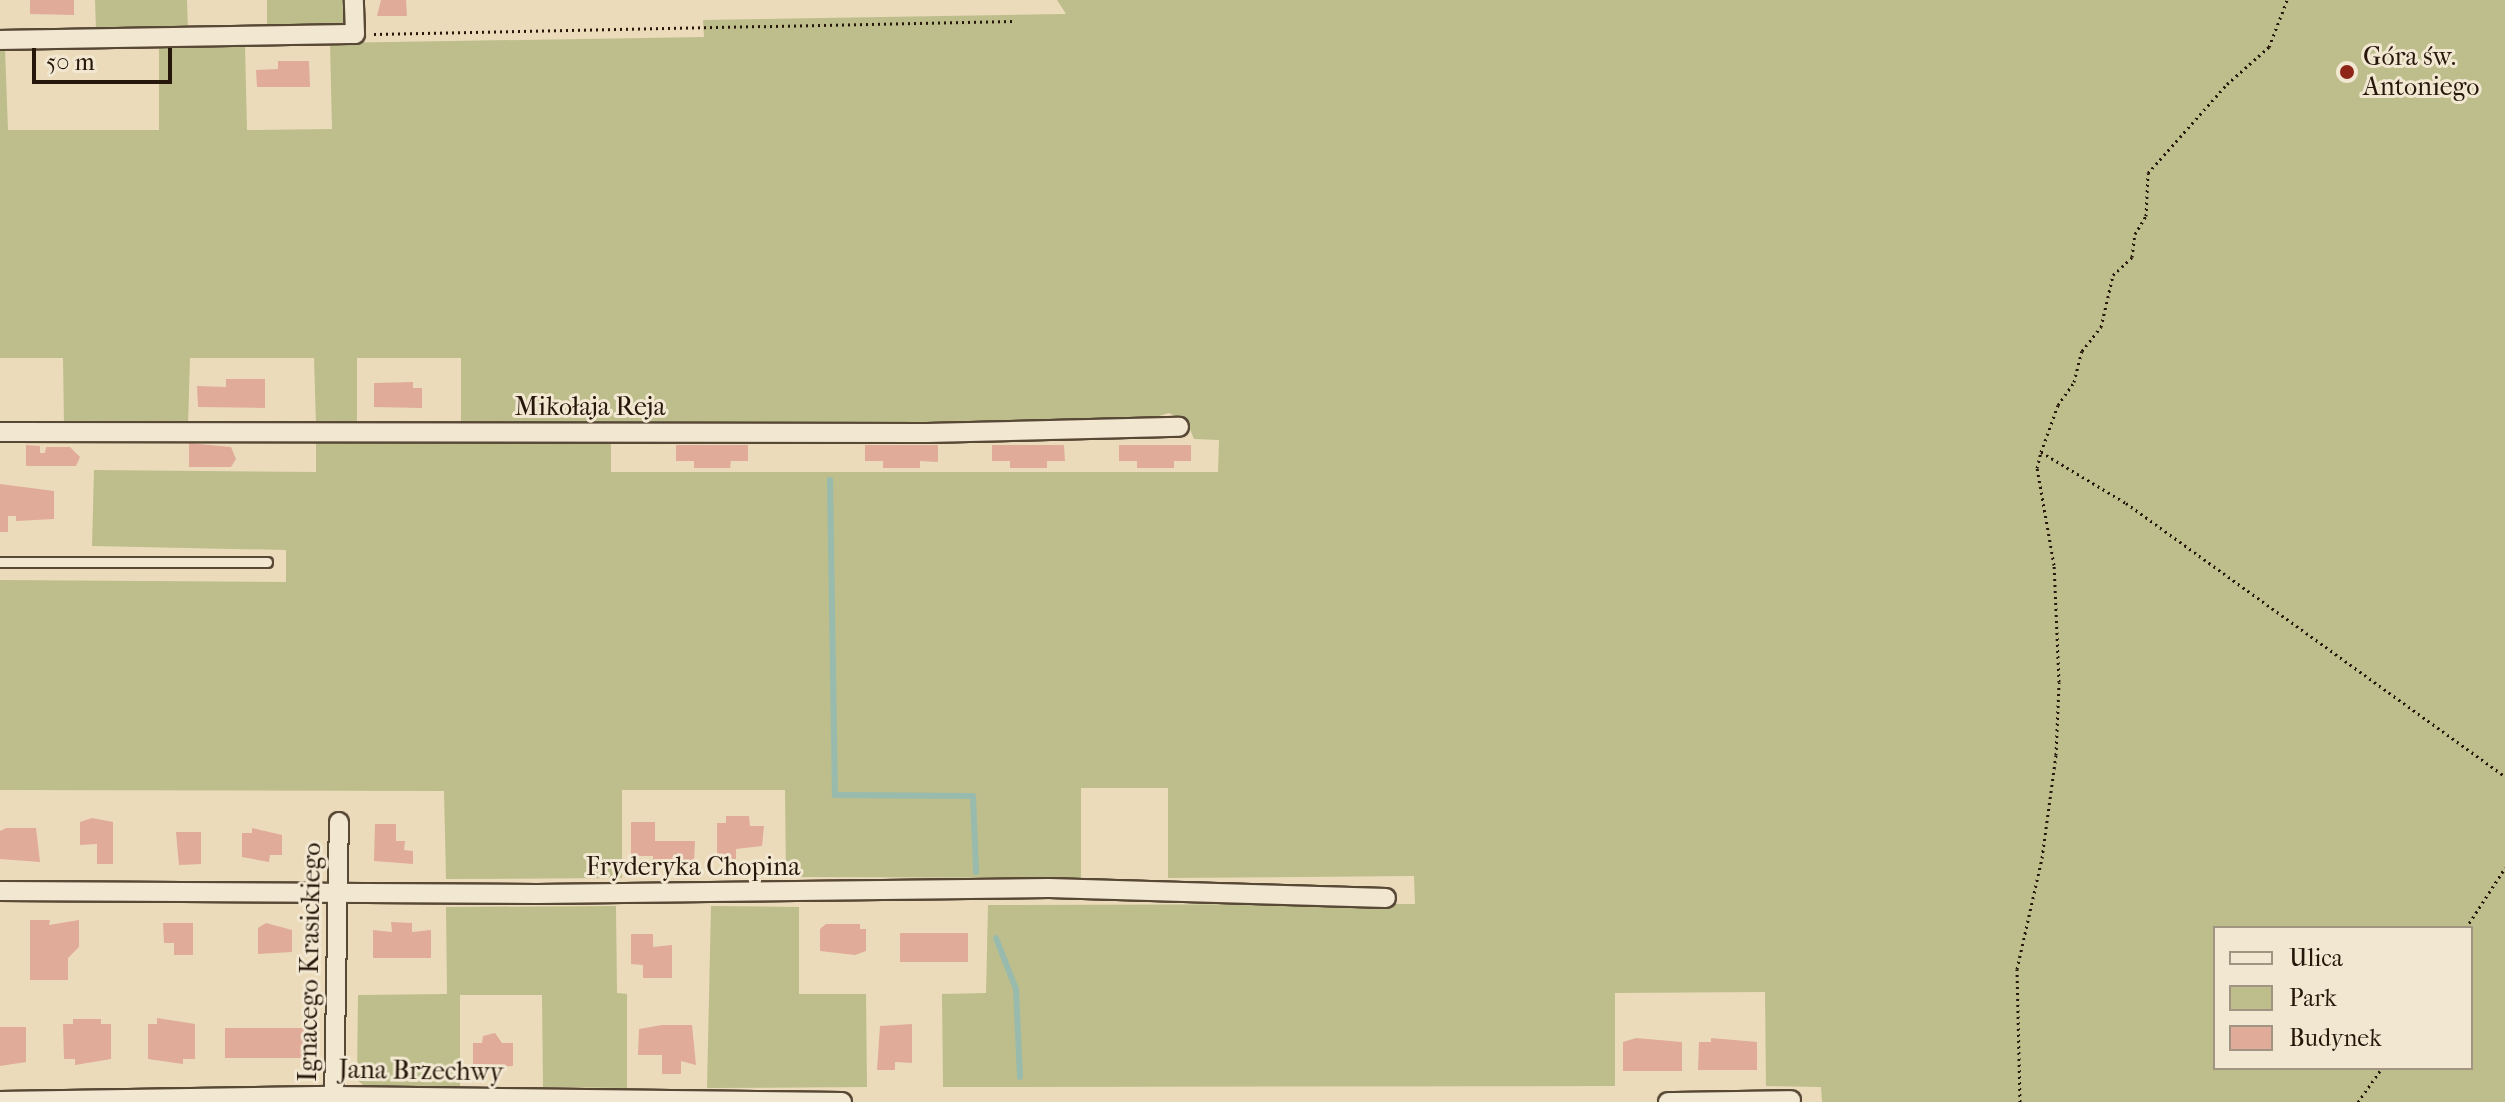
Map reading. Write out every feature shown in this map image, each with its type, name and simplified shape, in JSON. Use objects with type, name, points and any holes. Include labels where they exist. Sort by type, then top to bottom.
[{"type":"street","points":[[0,40],[355,34],[354,0]]},
{"type":"street","name":"Mikołaja Reja","points":[[0,432],[942,433],[1179,427]]},
{"type":"street","name":"Ignacego Krasickiego","points":[[334,1099],[339,822]]},
{"type":"street","name":"Fryderyka Chopina","points":[[0,891],[831,893],[1049,888],[1386,898]]},
{"type":"street","points":[[1668,1102],[1791,1100]]},
{"type":"street","name":"Jana Brzechwy","points":[[0,1101],[842,1102]]},
{"type":"lane","points":[[0,562],[267,562]]},
{"type":"path","points":[[2020,1102],[2017,969],[2042,858],[2056,755],[2059,682],[2054,565],[2037,468],[2058,405],[2074,382],[2082,351],[2101,327],[2113,275],[2132,257],[2135,234],[2146,216],[2148,173],[2227,84],[2269,47],[2287,0]]},
{"type":"path","points":[[355,34],[1014,21]]},
{"type":"path","points":[[2041,452],[2126,503],[2505,776]]},
{"type":"path","points":[[2467,926],[2505,868]]},
{"type":"path","points":[[2358,1102],[2381,1070]]},
{"type":"green space","points":[[95,0],[187,0],[188,29],[96,30]]},
{"type":"green space","points":[[267,0],[346,0],[346,26],[267,27]]},
{"type":"green space","points":[[1057,0],[2505,0],[2505,1102],[1822,1102],[1821,1087],[1766,1086],[1765,992],[1615,993],[1615,1086],[943,1087],[942,994],[986,993],[988,905],[1415,904],[1414,876],[1168,878],[1168,788],[1081,788],[1081,878],[786,877],[785,790],[622,790],[622,878],[446,879],[444,791],[0,790],[0,580],[286,582],[286,550],[92,546],[94,470],[316,472],[316,439],[611,442],[611,472],[1218,472],[1219,440],[1194,439],[1187,422],[1169,413],[1139,422],[461,425],[461,358],[357,358],[357,425],[316,425],[314,358],[190,358],[188,426],[64,426],[63,358],[0,358],[0,49],[5,49],[8,130],[159,130],[159,46],[245,45],[247,130],[332,129],[330,43],[704,37],[703,20],[1066,14]]},
{"type":"green space","points":[[616,906],[617,993],[627,994],[627,1088],[543,1087],[542,995],[460,995],[460,1087],[366,1087],[357,1080],[358,995],[447,994],[446,907]]},
{"type":"green space","points":[[711,906],[799,907],[799,994],[866,994],[867,1087],[707,1088]]},
{"type":"building","points":[[30,0],[74,0],[74,15],[30,14]]},
{"type":"building","points":[[381,0],[406,0],[407,16],[377,16]]},
{"type":"building","points":[[278,61],[309,61],[310,87],[257,87],[256,70],[278,69]]},
{"type":"building","points":[[226,379],[265,379],[265,408],[198,407],[197,386],[226,387]]},
{"type":"building","points":[[413,382],[413,388],[422,388],[422,408],[374,407],[374,383]]},
{"type":"building","points":[[189,443],[231,447],[236,459],[231,467],[189,467]]},
{"type":"building","points":[[26,445],[40,446],[40,453],[45,453],[46,447],[70,447],[80,457],[76,466],[26,466]]},
{"type":"building","points":[[676,445],[748,445],[748,461],[731,461],[730,468],[694,468],[694,461],[676,461]]},
{"type":"building","points":[[865,445],[938,445],[938,462],[920,461],[920,468],[883,468],[883,461],[865,461]]},
{"type":"building","points":[[992,445],[1064,445],[1065,461],[1047,461],[1047,468],[1010,468],[1010,461],[992,461]]},
{"type":"building","points":[[1119,445],[1191,445],[1191,461],[1174,461],[1174,468],[1137,468],[1137,461],[1119,461]]},
{"type":"building","points":[[0,484],[54,491],[54,519],[16,521],[16,516],[8,516],[8,532],[0,532]]},
{"type":"building","points":[[726,816],[749,816],[750,826],[764,826],[762,846],[736,849],[736,859],[717,859],[717,823],[726,823]]},
{"type":"building","points":[[92,818],[113,822],[113,864],[97,864],[97,844],[80,845],[80,822]]},
{"type":"building","points":[[631,822],[655,822],[655,841],[695,841],[694,864],[653,864],[653,856],[631,856]]},
{"type":"building","points":[[375,824],[396,824],[396,841],[405,841],[404,850],[413,851],[413,864],[374,861]]},
{"type":"building","points":[[6,828],[36,828],[40,862],[0,859],[0,831]]},
{"type":"building","points":[[252,828],[282,835],[282,855],[270,855],[269,862],[242,857],[242,833],[252,833]]},
{"type":"building","points":[[176,832],[201,832],[201,864],[179,865]]},
{"type":"building","points":[[30,920],[50,920],[49,925],[79,920],[79,947],[68,958],[68,980],[30,980]]},
{"type":"building","points":[[391,922],[412,923],[412,932],[431,930],[431,958],[373,958],[373,930],[392,932]]},
{"type":"building","points":[[163,923],[193,923],[193,955],[174,955],[174,943],[164,943]]},
{"type":"building","points":[[266,923],[292,930],[292,952],[258,954],[258,928]]},
{"type":"building","points":[[826,924],[860,924],[860,929],[866,929],[866,951],[855,955],[820,951],[820,929]]},
{"type":"building","points":[[900,933],[968,933],[968,962],[900,962]]},
{"type":"building","points":[[631,934],[653,934],[653,947],[672,945],[672,978],[643,978],[643,965],[631,964]]},
{"type":"building","points":[[157,1018],[195,1024],[195,1059],[183,1059],[183,1064],[148,1059],[148,1024],[157,1024]]},
{"type":"building","points":[[73,1019],[101,1019],[101,1024],[111,1024],[111,1059],[75,1065],[75,1059],[64,1059],[63,1024],[73,1024]]},
{"type":"building","points":[[912,1024],[912,1063],[895,1062],[895,1070],[877,1070],[880,1026]]},
{"type":"building","points":[[692,1025],[696,1065],[681,1061],[681,1074],[662,1074],[662,1055],[638,1055],[639,1029]]},
{"type":"building","points":[[0,1027],[26,1027],[26,1062],[0,1066]]},
{"type":"building","points":[[225,1028],[304,1028],[304,1058],[225,1058]]},
{"type":"building","points":[[495,1033],[502,1043],[513,1043],[513,1066],[473,1068],[473,1043],[482,1043],[483,1036]]},
{"type":"building","points":[[1636,1038],[1682,1042],[1682,1071],[1623,1071],[1623,1042]]},
{"type":"building","points":[[1711,1038],[1757,1042],[1757,1070],[1698,1070],[1699,1042],[1711,1042]]},
{"type":"waterway","points":[[830,480],[835,795],[973,796],[976,872]]},
{"type":"waterway","points":[[996,938],[1016,989],[1020,1077]]},
{"type":"place","name":"Góra św. Antoniego","points":[[2347,72]]}]
